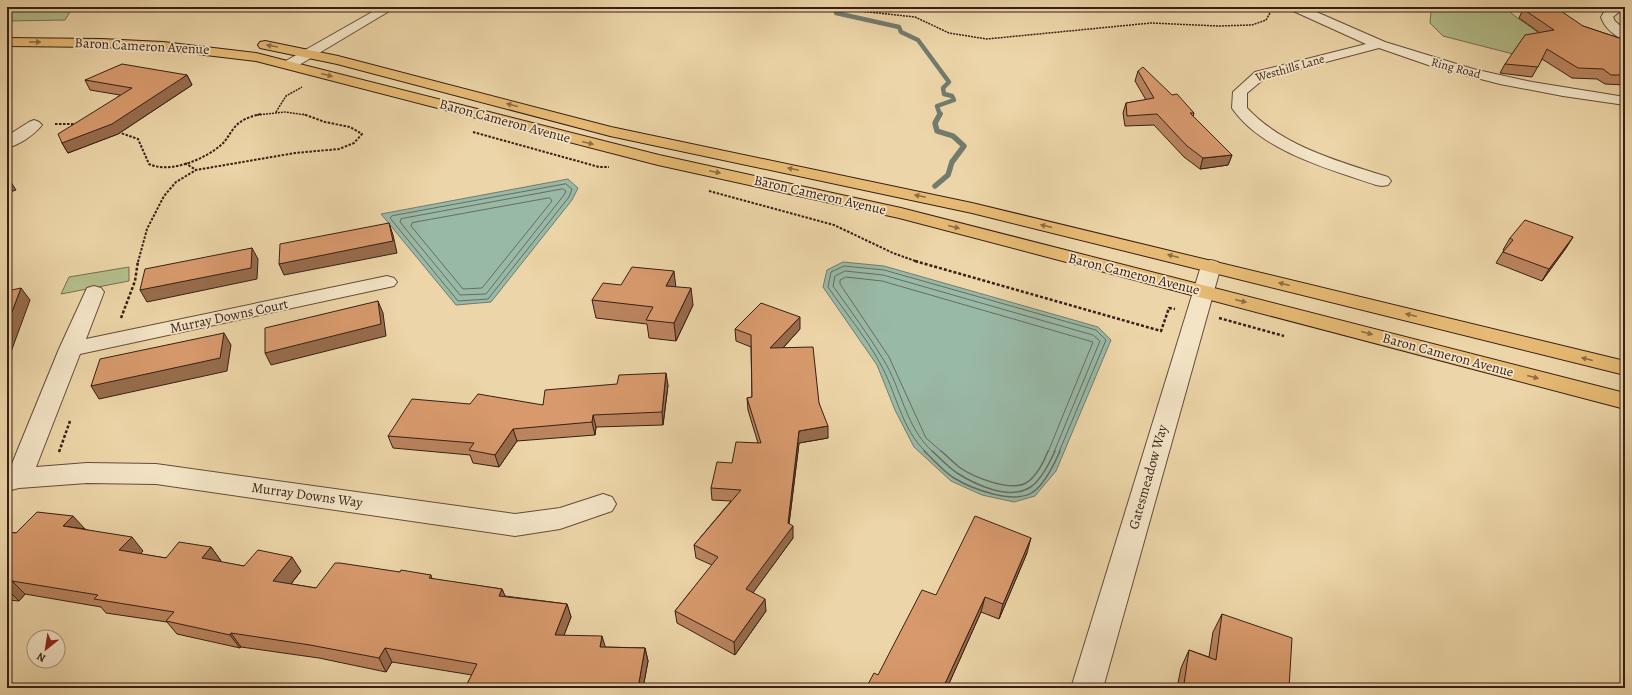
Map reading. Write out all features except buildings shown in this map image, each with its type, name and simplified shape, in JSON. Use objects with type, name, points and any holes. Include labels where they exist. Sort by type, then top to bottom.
[{"type":"main road","name":"Baron Cameron Avenue","points":[[7,32],[178,34]]},
{"type":"main road","name":"Baron Cameron Avenue","points":[[7,42],[150,44],[223,51],[289,65],[658,160],[901,213],[1200,302],[1625,401]]},
{"type":"main road","name":"Baron Cameron Avenue","points":[[256,43],[310,54],[610,131],[972,208],[1625,368]]},
{"type":"street","points":[[289,65],[390,7]]},
{"type":"street","name":"Ring Road","points":[[1295,7],[1380,44],[1441,65],[1482,76],[1555,91],[1625,101]]},
{"type":"street","points":[[1619,7],[1610,12],[1607,17],[1609,23],[1625,36]]},
{"type":"street","name":"Westhills Lane","points":[[1380,44],[1260,74],[1249,80],[1242,87],[1238,96],[1239,105],[1245,115],[1255,126],[1270,136],[1310,156],[1382,182]]},
{"type":"street","points":[[7,143],[26,132],[34,125]]},
{"type":"street","name":"Gatesmeadow Way","points":[[1087,688],[1211,266]]},
{"type":"street","name":"Murray Downs Court","points":[[70,349],[387,282]]},
{"type":"street","points":[[13,479],[94,292]]},
{"type":"street","name":"Murray Downs Way","points":[[13,479],[87,473],[156,474],[515,525],[545,523],[579,514],[603,504]]},
{"type":"path","points":[[766,7],[770,9],[800,10],[829,8],[915,17],[949,32],[987,39],[1151,23],[1218,26],[1252,25],[1266,20],[1270,13],[1267,7]]},
{"type":"path","points":[[276,112],[281,101],[289,94],[301,87],[307,89]]},
{"type":"path","points":[[112,131],[137,138],[141,142],[144,159],[150,165],[172,166],[185,163],[218,147],[226,139],[231,129],[240,122],[264,113],[304,113],[318,120],[352,128],[362,134],[361,138],[354,143],[339,148],[288,154],[196,170],[176,182],[164,196],[155,212],[143,243],[134,281],[113,340]]},
{"type":"path","points":[[34,125],[77,124]]},
{"type":"path","points":[[466,130],[599,167],[612,167]]},
{"type":"path","points":[[185,163],[196,170]]},
{"type":"path","points":[[705,190],[769,206],[834,225],[893,253],[926,265],[1162,331],[1169,308],[1200,302],[1284,336]]},
{"type":"path","points":[[52,475],[71,417]]},
{"type":"green space","points":[[7,7],[73,7],[65,20],[7,21]]},
{"type":"green space","points":[[1422,7],[1507,7],[1512,14],[1546,38],[1517,55],[1443,36],[1430,23],[1431,12]]},
{"type":"green space","points":[[129,267],[129,281],[61,294],[69,277]]},
{"type":"water","points":[[568,179],[578,188],[572,200],[491,302],[456,305],[381,214]]},
{"type":"water","points":[[843,262],[884,266],[1098,327],[1111,340],[1056,471],[1035,496],[1014,502],[982,495],[951,481],[914,447],[895,410],[877,365],[823,287],[827,270]]},
{"type":"waterway","points":[[844,7],[836,13],[899,27],[901,32],[918,40],[949,82],[943,88],[944,94],[952,96],[954,100],[937,106],[940,114]]},
{"type":"waterway","points":[[935,186],[948,175],[952,162],[964,146],[953,136],[937,131],[935,123],[940,114]]}]
